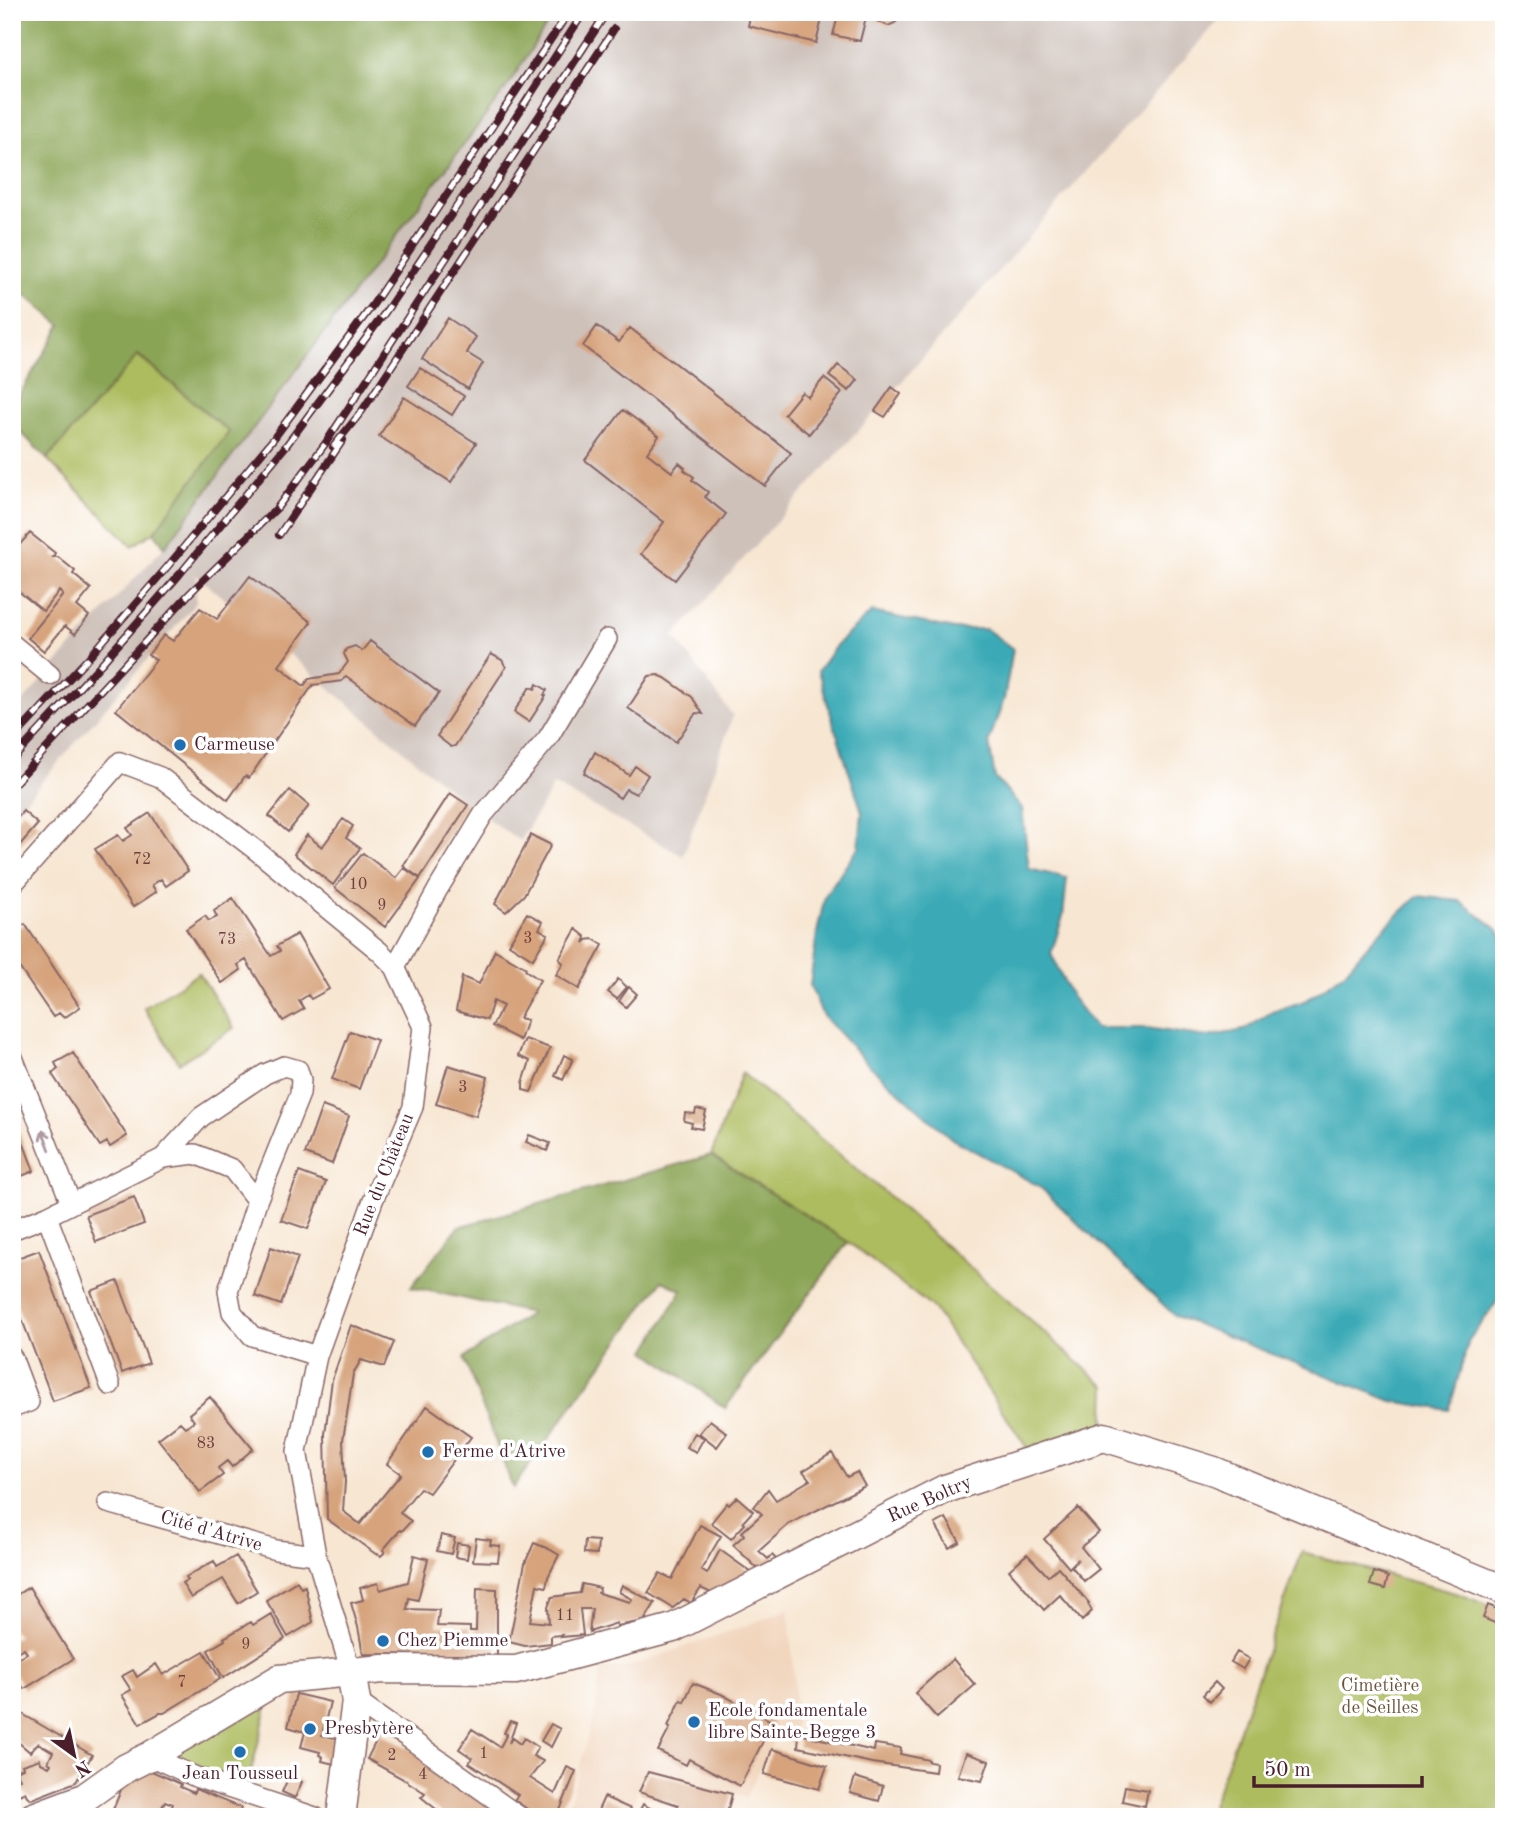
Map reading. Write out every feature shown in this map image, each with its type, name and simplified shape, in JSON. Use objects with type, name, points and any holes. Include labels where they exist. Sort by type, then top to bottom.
[{"type":"street","points":[[395,967],[483,815],[548,738],[607,639]]},
{"type":"street","points":[[12,644],[50,675]]},
{"type":"street","name":"Rue du Château","points":[[12,885],[120,762],[160,777],[257,851],[379,951],[395,967],[423,1027],[413,1107],[372,1203],[317,1356],[297,1451],[316,1555],[351,1672]]},
{"type":"street","points":[[12,1055],[71,1203]]},
{"type":"street","points":[[163,1158],[201,1117],[265,1074],[284,1066],[298,1070],[301,1080],[300,1094],[257,1201],[228,1291],[232,1312],[252,1336],[317,1356]]},
{"type":"street","points":[[12,1230],[47,1216],[163,1158],[195,1154],[232,1169],[257,1201]]},
{"type":"street","points":[[47,1216],[110,1385]]},
{"type":"street","points":[[12,1357],[21,1405]]},
{"type":"street","name":"Rue Boltry","points":[[33,1817],[87,1807],[126,1768],[279,1679],[383,1669],[516,1670],[673,1628],[946,1489],[1104,1437],[1214,1471],[1504,1590]]},
{"type":"street","name":"Cité d'Atrive","points":[[108,1503],[276,1550],[316,1555]]},
{"type":"street","points":[[341,1817],[356,1701],[351,1672]]},
{"type":"street","points":[[356,1701],[520,1817]]},
{"type":"street","points":[[150,1756],[198,1778],[315,1817]]},
{"type":"shaded area","points":[[555,12],[1226,12],[869,419],[674,636],[733,716],[683,856],[554,785],[520,841],[468,805],[196,575],[196,603],[12,816],[12,714],[165,546],[509,84]]},
{"type":"shaded area","name":"Ecole fondamentale libre Sainte-Begge 3","points":[[789,1609],[795,1696],[795,1746],[777,1734],[746,1797],[646,1770],[631,1809],[604,1797],[585,1817],[565,1817],[596,1710],[600,1669],[627,1667]]},
{"type":"green space","points":[[12,12],[555,12],[509,84],[165,547],[154,532],[229,432],[138,355],[47,459],[12,423],[12,407],[61,325],[12,284]]},
{"type":"green space","points":[[137,355],[230,432],[154,532],[132,546],[47,459]]},
{"type":"green space","points":[[199,973],[234,1028],[179,1063],[144,1008]]},
{"type":"green space","points":[[742,1073],[890,1197],[1106,1387],[1104,1437],[1035,1460],[934,1309],[848,1242],[711,1155]]},
{"type":"green space","points":[[711,1155],[848,1242],[725,1408],[646,1351],[682,1290],[662,1281],[513,1488],[464,1358],[531,1313],[411,1287],[458,1227]]},
{"type":"green space","name":"Cimetière de Seilles","points":[[1302,1552],[1459,1594],[1504,1611],[1504,1817],[1208,1817]]},
{"type":"green space","points":[[270,1695],[248,1784],[168,1756]]},
{"type":"water","points":[[872,612],[954,629],[986,629],[1013,649],[1004,699],[989,742],[995,778],[1022,808],[1029,869],[1067,878],[1063,916],[1051,954],[1071,996],[1096,1028],[1147,1028],[1207,1037],[1244,1030],[1272,1012],[1307,1000],[1345,972],[1374,938],[1418,896],[1460,901],[1496,928],[1504,938],[1504,1292],[1469,1340],[1449,1410],[1392,1401],[1175,1316],[1039,1186],[952,1139],[869,1065],[823,1016],[810,985],[817,933],[825,896],[859,847],[862,812],[818,671],[838,643]]},
{"type":"building","points":[[751,12],[796,12],[822,19],[816,43],[748,26]]},
{"type":"building","points":[[839,12],[866,17],[860,41],[833,35]]},
{"type":"building","points":[[872,12],[901,12],[900,18],[888,26],[877,21]]},
{"type":"building","points":[[448,318],[476,337],[467,353],[483,363],[468,389],[422,359]]},
{"type":"building","points":[[597,326],[619,342],[630,328],[791,453],[765,486],[583,346]]},
{"type":"building","points":[[838,365],[858,380],[849,391],[829,376]]},
{"type":"building","points":[[420,368],[464,396],[452,415],[408,386]]},
{"type":"building","points":[[824,378],[842,393],[809,434],[784,414],[802,392],[808,397]]},
{"type":"building","points":[[892,387],[901,394],[885,417],[875,411]]},
{"type":"building","points":[[404,397],[476,443],[451,482],[379,436]]},
{"type":"building","points":[[623,410],[659,436],[647,453],[672,472],[679,463],[694,477],[692,480],[708,492],[705,497],[726,514],[675,580],[641,554],[664,522],[585,460]]},
{"type":"building","points":[[30,533],[55,553],[53,557],[58,557],[75,571],[73,574],[91,589],[77,606],[89,616],[75,634],[65,626],[44,651],[28,638],[63,595],[59,591],[43,611],[12,586],[12,553]]},
{"type":"building","points":[[250,576],[311,622],[279,666],[304,686],[309,679],[339,674],[348,662],[344,654],[346,649],[355,646],[362,651],[370,641],[439,693],[415,726],[346,676],[342,681],[313,685],[249,778],[245,776],[228,800],[116,710],[156,660],[148,655],[164,635],[173,641],[200,608],[217,619]]},
{"type":"building","points":[[491,654],[502,660],[506,667],[455,746],[451,747],[437,736]]},
{"type":"building","points":[[658,675],[692,697],[703,714],[696,713],[676,742],[628,708],[649,676]]},
{"type":"building","points":[[537,684],[547,690],[544,695],[546,696],[529,722],[514,712],[530,687],[535,689]]},
{"type":"building","points":[[595,752],[629,775],[635,766],[648,775],[636,794],[626,789],[620,798],[584,773]]},
{"type":"building","points":[[290,790],[309,806],[288,832],[269,816]]},
{"type":"building","points":[[450,793],[468,805],[420,878],[403,866]]},
{"type":"building","points":[[23,811],[38,824],[12,854],[12,824]]},
{"type":"building","points":[[150,813],[188,871],[166,886],[161,879],[152,885],[156,892],[133,907],[95,849],[118,835],[123,841],[132,835],[127,828]]},
{"type":"building","points":[[343,819],[353,826],[346,838],[360,848],[333,885],[294,854],[307,835],[322,847]]},
{"type":"building","points":[[531,835],[551,845],[524,895],[506,912],[495,904]]},
{"type":"building","points":[[363,853],[396,878],[404,868],[420,879],[385,927],[335,888]]},
{"type":"building","points":[[233,898],[271,956],[280,951],[277,946],[297,934],[329,989],[311,999],[308,995],[299,1001],[304,1009],[283,1021],[246,960],[238,965],[241,970],[222,983],[186,929],[205,916],[209,921],[217,917],[214,911]]},
{"type":"building","points":[[527,913],[543,922],[539,929],[548,934],[533,959],[509,944]]},
{"type":"building","points":[[25,924],[80,1007],[64,1018],[59,1013],[53,1017],[12,957],[12,932]]},
{"type":"building","points":[[576,929],[586,937],[584,943],[593,939],[603,945],[579,989],[556,975],[563,963],[559,959]]},
{"type":"building","points":[[495,950],[526,968],[525,970],[540,980],[519,1018],[527,1020],[520,1040],[492,1026],[503,1006],[493,1001],[487,1020],[456,1011],[462,977],[479,984]]},
{"type":"building","points":[[618,979],[627,987],[617,999],[608,992]]},
{"type":"building","points":[[629,987],[637,994],[626,1007],[619,1001]]},
{"type":"building","points":[[350,1031],[377,1040],[359,1089],[332,1079]]},
{"type":"building","points":[[525,1039],[550,1048],[531,1092],[523,1090],[530,1061],[518,1056]]},
{"type":"building","points":[[73,1053],[127,1136],[110,1147],[107,1142],[100,1146],[52,1074],[58,1069],[55,1063]]},
{"type":"building","points":[[564,1055],[573,1059],[563,1080],[555,1076]]},
{"type":"building","points":[[448,1065],[488,1077],[476,1116],[436,1104]]},
{"type":"building","points":[[322,1106],[349,1116],[332,1164],[305,1154]]},
{"type":"building","points":[[696,1109],[706,1111],[702,1129],[691,1127],[692,1123],[684,1121],[685,1113],[695,1114]]},
{"type":"building","points":[[12,1113],[34,1171],[12,1180]]},
{"type":"building","points":[[529,1135],[550,1143],[547,1151],[526,1142]]},
{"type":"building","points":[[299,1172],[326,1182],[308,1229],[281,1220]]},
{"type":"building","points":[[134,1197],[144,1224],[96,1242],[86,1215]]},
{"type":"building","points":[[271,1247],[298,1257],[281,1305],[255,1296]]},
{"type":"building","points":[[39,1250],[91,1388],[53,1401],[12,1293],[12,1260]]},
{"type":"building","points":[[118,1281],[149,1363],[122,1373],[91,1291]]},
{"type":"building","name":"Ferme d'Atrive","points":[[351,1325],[394,1342],[384,1367],[361,1360],[353,1374],[343,1440],[343,1511],[360,1524],[401,1474],[387,1464],[427,1406],[471,1437],[429,1493],[420,1488],[400,1513],[411,1521],[400,1530],[381,1556],[327,1519],[325,1434],[332,1380]]},
{"type":"building","points":[[210,1397],[253,1449],[232,1467],[227,1461],[218,1468],[223,1475],[200,1492],[158,1439],[180,1422],[185,1427],[194,1421],[189,1414]]},
{"type":"building","points":[[710,1420],[727,1433],[717,1447],[699,1433]]},
{"type":"building","points":[[695,1433],[704,1438],[696,1452],[686,1447]]},
{"type":"building","points":[[832,1453],[847,1477],[857,1472],[865,1486],[789,1524],[759,1551],[768,1559],[772,1555],[776,1559],[758,1569],[733,1545],[744,1535],[742,1532],[762,1514],[754,1507],[768,1489],[776,1500],[810,1480],[803,1471]]},
{"type":"building","points":[[737,1497],[753,1511],[731,1539],[711,1523],[727,1503],[729,1505]]},
{"type":"building","points":[[1078,1508],[1099,1532],[1081,1547],[1099,1569],[1084,1581],[1072,1567],[1078,1559],[1069,1568],[1044,1539]]},
{"type":"building","points":[[946,1518],[960,1542],[949,1548],[935,1524]]},
{"type":"building","points":[[700,1525],[721,1536],[701,1570],[707,1574],[720,1550],[752,1573],[713,1594],[701,1588],[691,1603],[684,1599],[673,1608],[648,1593],[660,1573],[672,1579]]},
{"type":"building","points":[[441,1535],[455,1538],[451,1554],[437,1551]]},
{"type":"building","points":[[476,1538],[491,1540],[490,1545],[500,1546],[498,1562],[473,1561]]},
{"type":"building","points":[[585,1540],[598,1541],[597,1554],[584,1553]]},
{"type":"building","points":[[457,1543],[469,1545],[467,1559],[455,1557]]},
{"type":"building","points":[[534,1543],[559,1555],[546,1587],[537,1585],[530,1621],[549,1623],[548,1607],[552,1597],[580,1593],[582,1584],[600,1588],[598,1593],[630,1602],[632,1599],[619,1592],[622,1585],[655,1603],[644,1621],[617,1626],[617,1623],[589,1632],[592,1609],[580,1609],[583,1635],[551,1636],[551,1643],[525,1646],[509,1642],[525,1563]]},
{"type":"building","points":[[1027,1554],[1048,1576],[1058,1567],[1089,1603],[1092,1611],[1082,1621],[1060,1595],[1044,1610],[1009,1570]]},
{"type":"building","points":[[414,1555],[428,1559],[418,1600],[409,1598],[407,1609],[439,1610],[437,1626],[470,1627],[470,1631],[476,1631],[477,1588],[497,1589],[497,1656],[363,1654],[351,1603],[363,1600],[360,1588],[378,1583],[380,1590],[408,1582]]},
{"type":"building","points":[[236,1556],[257,1591],[238,1603],[223,1579],[191,1598],[182,1583],[188,1580],[186,1577],[214,1561],[217,1567]]},
{"type":"building","points":[[1374,1572],[1388,1577],[1385,1589],[1370,1585]]},
{"type":"building","points":[[297,1581],[301,1588],[305,1586],[313,1622],[288,1637],[266,1600]]},
{"type":"building","points":[[29,1587],[73,1659],[24,1689],[12,1669],[12,1662],[27,1653],[24,1648],[15,1653],[12,1649],[12,1639],[18,1636],[12,1632],[12,1598]]},
{"type":"building","points":[[1488,1605],[1504,1612],[1499,1625],[1483,1618]]},
{"type":"building","points":[[271,1614],[285,1639],[223,1678],[208,1650],[251,1622],[253,1625]]},
{"type":"building","points":[[204,1651],[220,1679],[164,1713],[140,1724],[122,1695],[131,1690],[122,1676],[133,1670],[137,1677],[156,1664],[163,1675]]},
{"type":"building","points":[[1237,1652],[1249,1659],[1243,1669],[1231,1662]]},
{"type":"building","points":[[953,1659],[975,1685],[937,1718],[915,1693]]},
{"type":"building","points":[[1215,1682],[1222,1689],[1210,1702],[1203,1695]]},
{"type":"building","points":[[693,1683],[721,1694],[773,1722],[740,1786],[689,1759],[686,1765],[658,1751],[681,1700],[684,1702]]},
{"type":"building","name":"Presbytère","points":[[296,1694],[330,1702],[322,1735],[340,1739],[334,1764],[322,1761],[320,1752],[301,1747],[305,1732],[288,1727]]},
{"type":"building","points":[[14,1709],[92,1755],[76,1782],[32,1799],[25,1792],[19,1795],[14,1781],[20,1779],[16,1771],[23,1768],[22,1765],[40,1759],[41,1763],[49,1767],[51,1764],[48,1762],[53,1752],[38,1743],[30,1752],[12,1737]]},
{"type":"building","points":[[510,1721],[516,1723],[509,1743],[512,1738],[520,1744],[524,1738],[538,1747],[533,1756],[543,1761],[530,1778],[555,1794],[567,1767],[576,1771],[558,1815],[560,1817],[539,1817],[514,1800],[518,1795],[469,1763],[472,1758],[459,1749],[472,1729],[500,1747]]},
{"type":"building","points":[[551,1724],[560,1729],[551,1747],[541,1741]]},
{"type":"building","points":[[380,1733],[417,1753],[505,1817],[446,1817],[421,1797],[425,1793],[367,1759]]},
{"type":"building","points":[[799,1734],[874,1751],[875,1744],[901,1748],[900,1754],[936,1763],[935,1772],[872,1763],[798,1747]]},
{"type":"building","points":[[772,1749],[827,1766],[819,1789],[764,1774]]},
{"type":"building","points":[[966,1753],[989,1761],[982,1781],[958,1776]]},
{"type":"building","points":[[147,1769],[181,1784],[180,1787],[194,1793],[195,1789],[241,1808],[238,1817],[178,1817],[169,1813],[173,1804],[165,1801],[158,1815],[110,1817],[125,1780]]},
{"type":"building","points":[[648,1772],[732,1794],[726,1817],[703,1817],[677,1810],[678,1805],[639,1792]]},
{"type":"building","points":[[289,1776],[302,1782],[295,1798],[282,1792]]},
{"type":"building","points":[[855,1777],[883,1786],[879,1801],[850,1793]]},
{"type":"building","points":[[1125,1786],[1148,1790],[1145,1806],[1122,1801]]},
{"type":"building","points":[[604,1797],[631,1809],[628,1817],[595,1817]]},
{"type":"building","points":[[643,1804],[659,1813],[665,1817],[636,1817]]},
{"type":"railway","points":[[12,740],[92,654],[274,438],[372,306],[569,12]]},
{"type":"railway","points":[[12,760],[179,575],[285,447],[384,314],[584,12]]},
{"type":"railway","points":[[12,786],[190,593],[277,508],[325,444],[607,12]]},
{"type":"railway","points":[[333,447],[362,411],[614,29]]},
{"type":"railway","points":[[279,535],[343,440]]},
{"type":"place","name":"Carmeuse","points":[[180,745]]},
{"type":"place","name":"Ferme d'Atrive","points":[[428,1452]]},
{"type":"place","name":"Chez Piemme","points":[[383,1641]]},
{"type":"place","name":"Ecole fondamentale libre Sainte-Begge 3","points":[[694,1722]]},
{"type":"place","name":"Presbytère","points":[[310,1729]]},
{"type":"place","name":"Jean Tousseul","points":[[240,1752]]}]
